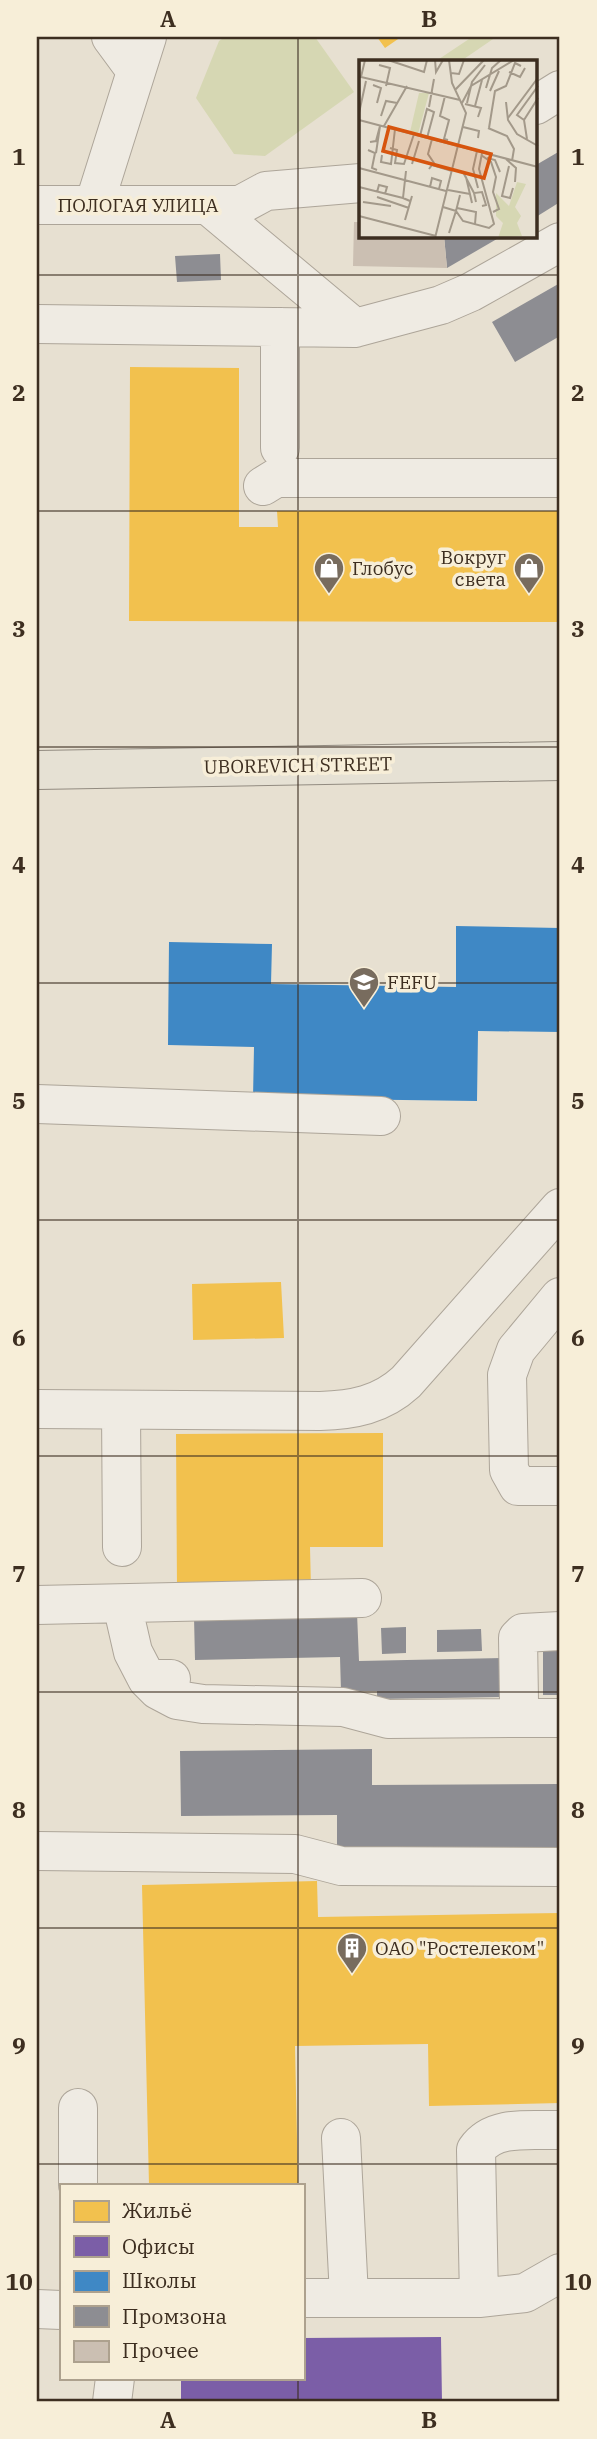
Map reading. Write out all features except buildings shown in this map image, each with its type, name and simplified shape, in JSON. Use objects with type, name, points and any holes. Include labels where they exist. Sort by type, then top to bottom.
[{"type":"main road","name":"UBOREVICH STREET","points":[[37,770],[560,761]]},
{"type":"lane","points":[[94,205],[142,54],[111,37]]},
{"type":"lane","points":[[538,104],[560,90]]},
{"type":"lane","name":"ПОЛОГАЯ УЛИЦА","points":[[37,205],[240,205],[266,191],[359,183]]},
{"type":"lane","points":[[210,207],[355,328]]},
{"type":"lane","points":[[37,324],[355,328],[441,305],[471,292],[560,242]]},
{"type":"lane","points":[[279,448],[280,327]]},
{"type":"lane","points":[[263,486],[276,478],[560,478]]},
{"type":"lane","points":[[37,1104],[381,1116]]},
{"type":"lane","points":[[37,1409],[344,1410],[358,1408],[392,1395],[560,1208]]},
{"type":"lane","points":[[560,1297],[516,1350],[507,1375],[509,1470],[512,1479],[518,1486],[560,1486]]},
{"type":"lane","points":[[121,1410],[122,1547]]},
{"type":"lane","points":[[37,1605],[362,1598]]},
{"type":"lane","points":[[122,1604],[133,1651],[147,1679],[158,1690],[177,1700],[203,1704],[343,1707],[388,1719],[560,1718]]},
{"type":"lane","points":[[514,1718],[519,1701],[518,1638],[523,1633],[560,1631]]},
{"type":"lane","points":[[147,1679],[323,1681]]},
{"type":"lane","points":[[37,1851],[295,1854],[341,1866],[560,1867]]},
{"type":"lane","points":[[78,2108],[78,2184]]},
{"type":"lane","points":[[479,2298],[477,2150],[486,2138],[499,2133],[560,2130]]},
{"type":"lane","points":[[341,2138],[349,2297]]},
{"type":"lane","points":[[304,2298],[543,2296],[560,2273]]},
{"type":"lane","points":[[37,2309],[60,2310]]},
{"type":"lane","points":[[111,2402],[116,2380]]},
{"type":"green space","points":[[225,37],[315,37],[354,92],[265,156],[234,154],[196,98],[219,41]]},
{"type":"green space","points":[[472,37],[496,37],[462,60],[438,60]]},
{"type":"place","name":"Глобус","points":[[329,595]]},
{"type":"place","name":"Вокруг света","points":[[529,595]]},
{"type":"place","name":"FEFU","points":[[364,1009]]},
{"type":"place","name":"ОАО \"Ростелеком\"","points":[[352,1975]]}]
